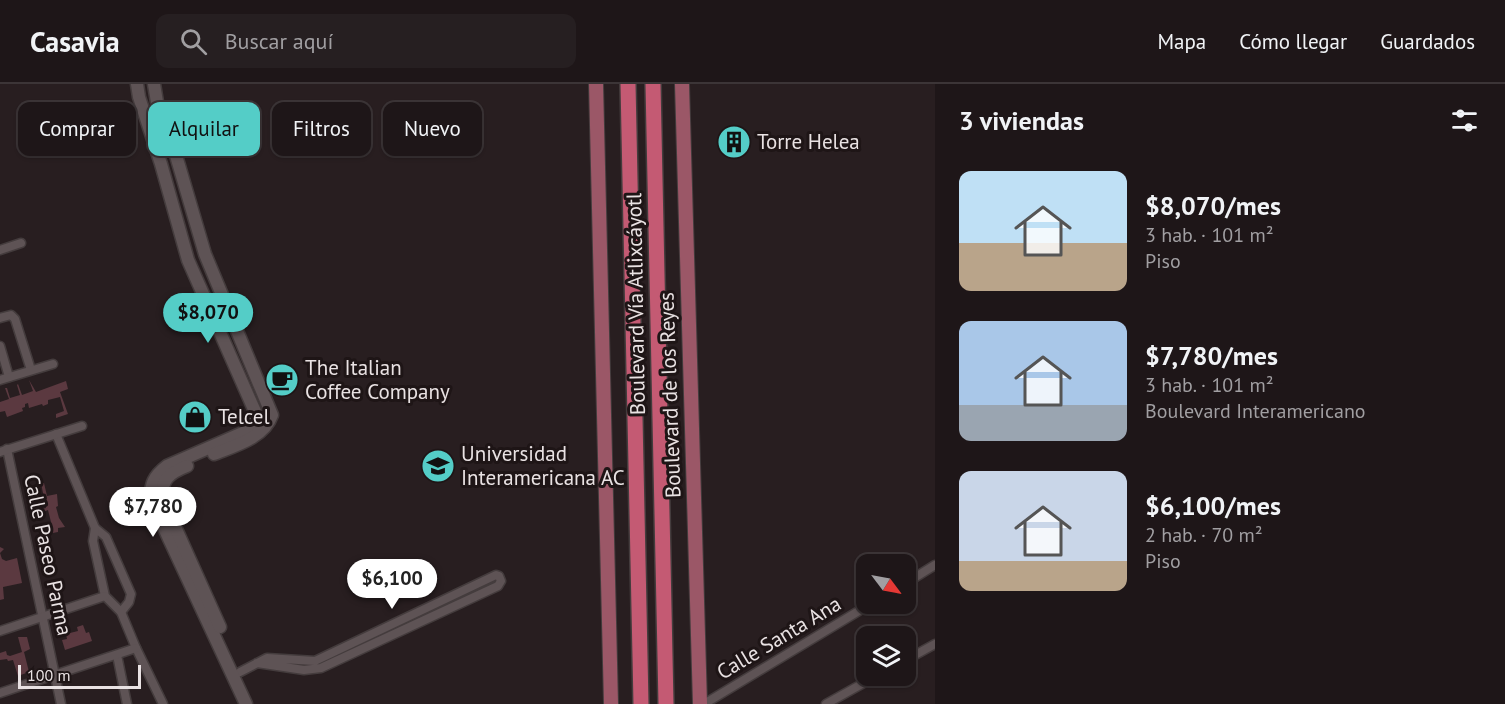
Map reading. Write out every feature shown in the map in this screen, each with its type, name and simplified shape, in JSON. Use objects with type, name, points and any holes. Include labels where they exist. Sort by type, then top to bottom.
[{"type":"highway","name":"Boulevard Vía Atlixcáyotl","points":[[628,84],[641,704]]},
{"type":"highway","name":"Boulevard Vía Atlixcáyotl","points":[[652,84],[666,704]]},
{"type":"highway","points":[[636,464],[661,461]]},
{"type":"main road","points":[[137,84],[188,260],[258,416],[253,426],[245,432],[167,466],[156,475],[150,490],[152,500],[246,704]]},
{"type":"main road","points":[[154,84],[157,102],[175,152],[205,254],[271,410],[271,419],[262,430],[248,440],[175,471],[168,476],[161,492],[162,500],[255,704]]},
{"type":"main road","points":[[596,84],[611,704]]},
{"type":"main road","name":"Boulevard de los Reyes","points":[[682,84],[702,704]]},
{"type":"street","points":[[0,250],[21,243]]},
{"type":"street","points":[[0,318],[11,315],[15,319],[31,370]]},
{"type":"street","points":[[0,346],[9,377]]},
{"type":"street","points":[[0,380],[52,364]]},
{"type":"street","points":[[4,451],[82,426]]},
{"type":"street","points":[[56,434],[95,528],[106,537],[131,594],[129,602],[121,612]]},
{"type":"street","name":"Calle Paseo Parma","points":[[4,451],[61,704]]},
{"type":"street","points":[[95,528],[93,541],[105,596],[121,612],[163,704]]},
{"type":"street","points":[[916,577],[935,565]]},
{"type":"street","points":[[240,672],[267,658],[314,666],[408,622],[496,575],[499,576],[501,582],[498,586],[408,622]]},
{"type":"street","points":[[0,631],[105,596]]},
{"type":"street","name":"Calle Santa Ana","points":[[702,704],[856,613]]},
{"type":"street","points":[[916,654],[935,644]]},
{"type":"street","points":[[0,693],[136,648]]},
{"type":"street","points":[[117,655],[127,704]]},
{"type":"street","points":[[826,704],[858,686]]},
{"type":"shaded area","points":[[29,380],[36,392],[66,381],[68,389],[60,392],[68,414],[56,418],[56,414],[64,411],[60,397],[48,400],[48,404],[43,406],[42,404],[29,408],[28,403],[25,404],[23,411],[7,417],[5,411],[0,412],[0,402],[9,399],[5,388],[10,398],[20,395],[18,384],[22,395],[33,391]]},
{"type":"shaded area","points":[[41,483],[44,483],[47,496],[57,494],[58,506],[56,507],[65,527],[58,528],[58,532],[42,535],[41,531],[53,530],[48,510],[38,514],[37,510],[46,508]]},
{"type":"shaded area","points":[[0,553],[2,559],[6,561],[17,558],[22,583],[3,587],[4,599],[0,600]]},
{"type":"shaded area","points":[[83,625],[92,641],[65,650],[62,640],[67,639],[66,634],[78,631],[77,627]]},
{"type":"shaded area","points":[[18,637],[27,637],[30,649],[24,652],[29,672],[18,676],[13,660],[0,660],[0,653],[6,651],[10,656],[22,652]]},
{"type":"place","name":"Torre Helea","points":[[734,142]]},
{"type":"place","name":"The Italian Coffee Company","points":[[282,380]]},
{"type":"place","name":"Telcel","points":[[195,417]]},
{"type":"place","name":"Universidad Interamericana AC","points":[[438,466]]}]
